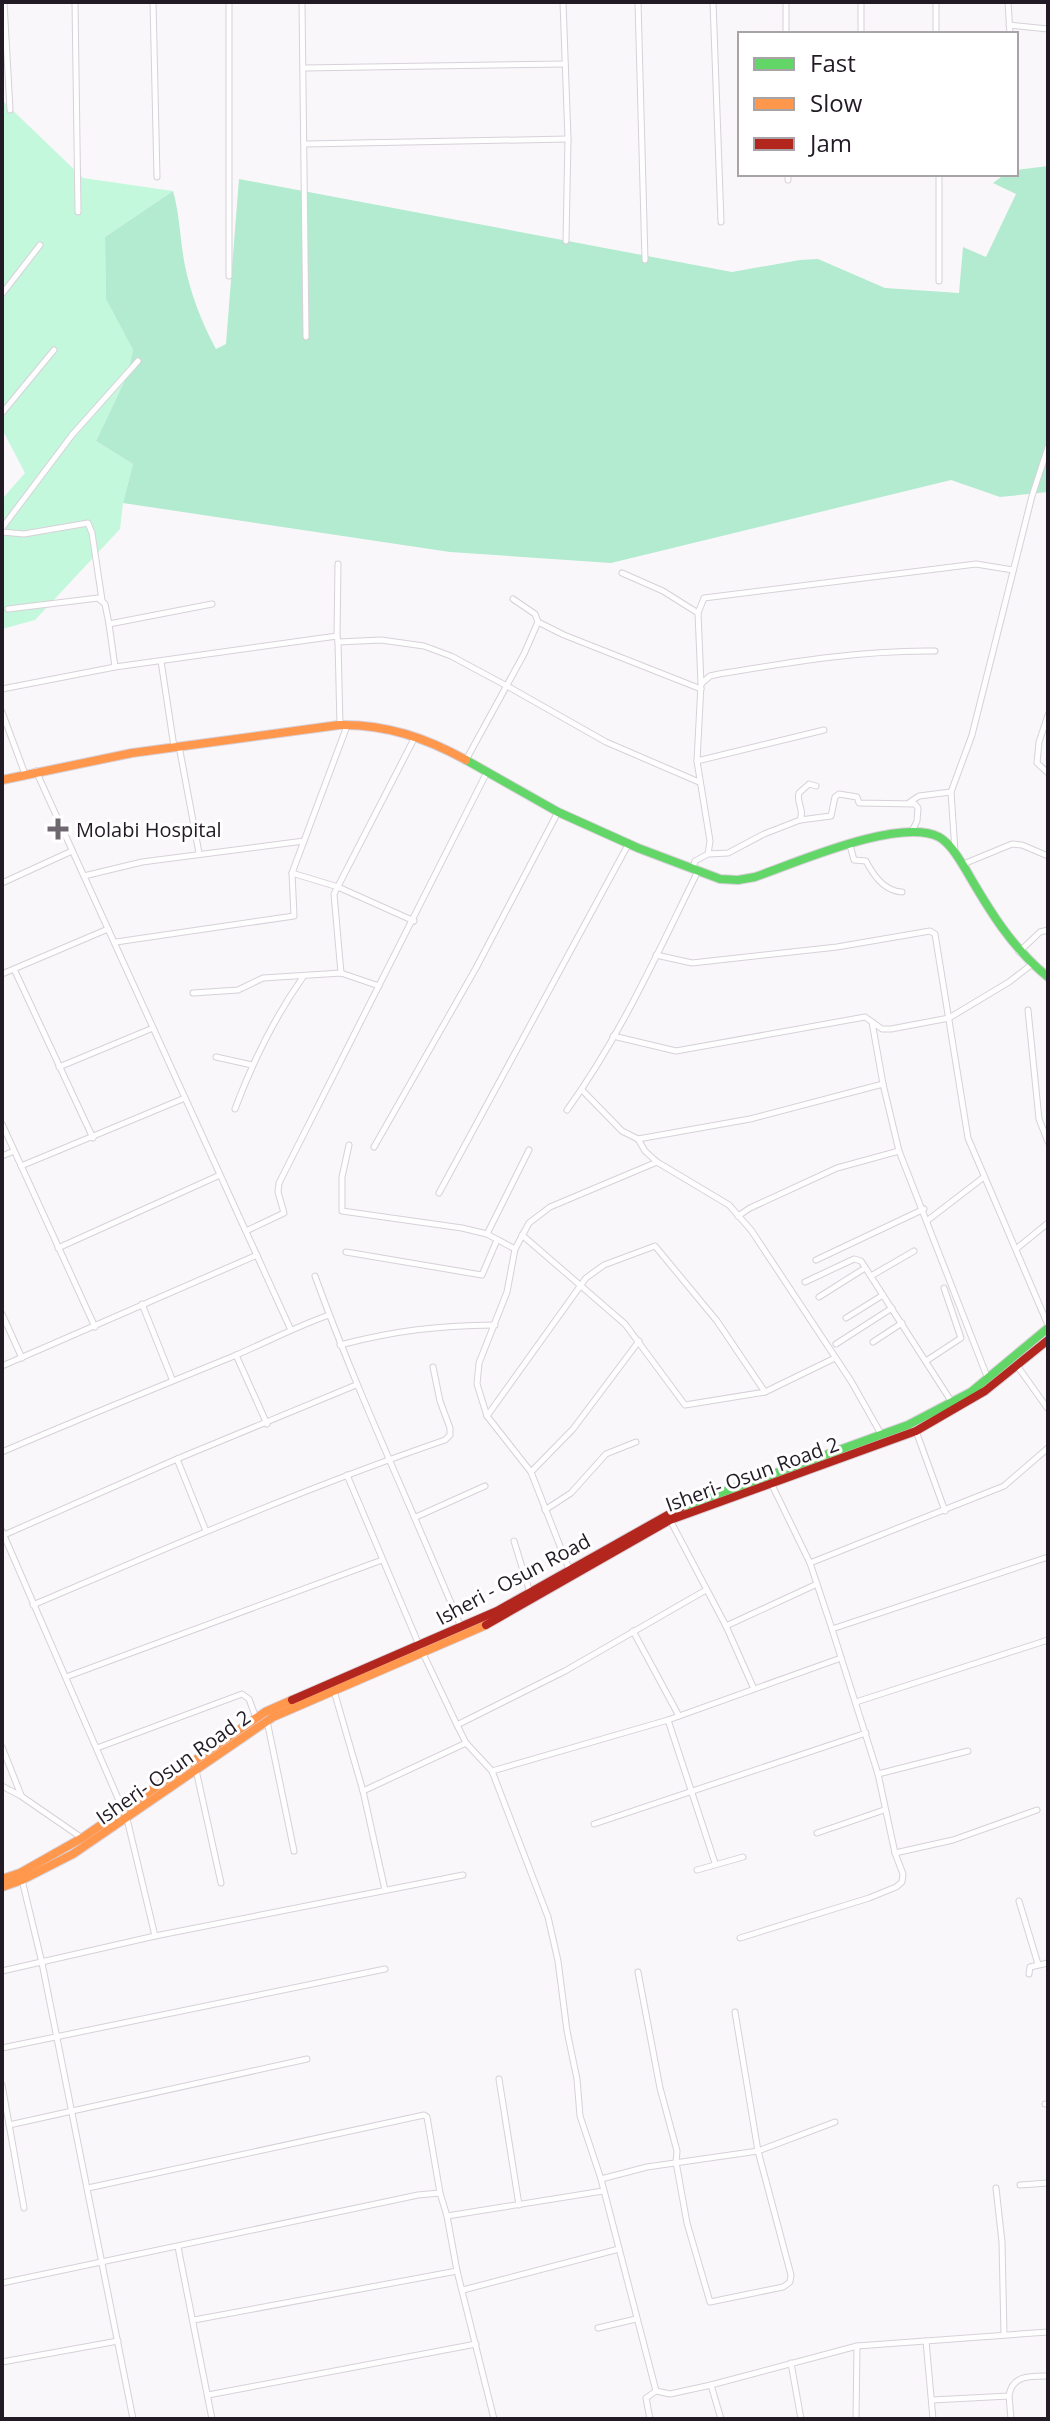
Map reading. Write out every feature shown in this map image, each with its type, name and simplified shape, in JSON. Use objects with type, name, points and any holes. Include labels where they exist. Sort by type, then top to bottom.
[{"type":"main road","points":[[2,780],[176,746],[344,726],[384,727],[466,760],[558,812],[720,879],[747,879],[881,834],[929,833],[941,838],[955,852],[1019,952],[1048,977]]},
{"type":"main road","name":"Isheri - Osun Road","points":[[2,1879],[20,1873],[125,1815],[256,1718],[302,1694],[420,1649],[668,1517],[908,1425],[953,1404],[989,1380],[1048,1327]]},
{"type":"main road","name":"Isheri- Osun Road 2","points":[[2,1887],[73,1854],[125,1815],[267,1721],[420,1649],[509,1614],[668,1517],[916,1431],[976,1400],[1048,1340]]},
{"type":"street","points":[[4,2],[10,110]]},
{"type":"street","points":[[75,2],[78,212]]},
{"type":"street","points":[[153,2],[157,177]]},
{"type":"street","points":[[229,2],[229,276]]},
{"type":"street","points":[[302,2],[306,337]]},
{"type":"street","points":[[563,2],[568,139],[566,241]]},
{"type":"street","points":[[638,2],[645,260]]},
{"type":"street","points":[[713,2],[721,222]]},
{"type":"street","points":[[786,2],[786,32]]},
{"type":"street","points":[[861,2],[861,32]]},
{"type":"street","points":[[936,2],[936,32]]},
{"type":"street","points":[[1008,2],[1010,32]]},
{"type":"street","points":[[1009,25],[1048,29]]},
{"type":"street","points":[[304,68],[565,64]]},
{"type":"street","points":[[306,144],[568,139]]},
{"type":"street","points":[[939,176],[939,281]]},
{"type":"street","points":[[2,294],[40,245]]},
{"type":"street","points":[[2,413],[54,350]]},
{"type":"street","points":[[115,667],[88,523],[24,534],[2,530],[72,435],[138,361]]},
{"type":"street","points":[[955,852],[951,792],[972,735],[1013,570],[1048,447]]},
{"type":"street","points":[[116,942],[291,918],[295,912],[292,873],[344,726],[337,639],[338,564]]},
{"type":"street","points":[[708,854],[710,841],[697,761],[701,687],[698,613],[704,598],[976,564],[1013,570]]},
{"type":"street","points":[[622,573],[663,591],[698,613]]},
{"type":"street","points":[[466,760],[538,622],[535,614],[513,599]]},
{"type":"street","points":[[8,609],[102,600]]},
{"type":"street","points":[[109,624],[212,604]]},
{"type":"street","points":[[538,622],[701,687]]},
{"type":"street","points":[[2,689],[161,661],[337,639],[393,640],[424,646],[507,686],[606,742],[699,782]]},
{"type":"street","points":[[701,687],[710,676],[813,659],[898,651],[935,651]]},
{"type":"street","points":[[161,661],[199,853]]},
{"type":"street","points":[[2,712],[25,774]]},
{"type":"street","points":[[1048,715],[1036,754],[1037,763],[1048,773]]},
{"type":"street","points":[[697,761],[824,730]]},
{"type":"street","points":[[341,973],[334,899],[415,737]]},
{"type":"street","points":[[36,771],[290,1328]]},
{"type":"street","points":[[246,1231],[284,1213],[278,1192],[279,1183],[487,772]]},
{"type":"street","points":[[800,820],[803,814],[797,798],[799,793],[809,784],[816,786]]},
{"type":"street","points":[[909,803],[919,796],[951,792]]},
{"type":"street","points":[[567,1110],[582,1090],[656,955],[695,870],[695,861],[708,854],[728,853],[800,820],[831,816],[835,797],[839,794],[857,797],[859,803],[915,804],[918,808],[917,821],[912,831]]},
{"type":"street","points":[[374,1147],[476,968],[558,812]]},
{"type":"street","points":[[84,876],[142,862],[304,841]]},
{"type":"street","points":[[439,1193],[629,843]]},
{"type":"street","points":[[961,865],[1012,844],[1048,856]]},
{"type":"street","points":[[850,845],[854,860],[866,861],[881,883],[891,891],[902,892]]},
{"type":"street","points":[[2,883],[72,851]]},
{"type":"street","points":[[292,873],[338,887],[414,921]]},
{"type":"street","points":[[2,974],[108,929]]},
{"type":"street","points":[[1019,952],[1040,932],[1048,930]]},
{"type":"street","points":[[656,955],[692,963],[837,947],[930,931],[935,934],[968,1138],[1048,1327]]},
{"type":"street","points":[[613,1036],[676,1051],[865,1017],[882,1029],[891,1029],[949,1018],[1031,965]]},
{"type":"street","points":[[14,969],[93,1138]]},
{"type":"street","points":[[193,993],[238,990],[263,978],[341,973],[379,986]]},
{"type":"street","points":[[235,1109],[252,1065],[281,1009],[304,976]]},
{"type":"street","points":[[1028,1010],[1039,1119],[1048,1142]]},
{"type":"street","points":[[872,1022],[899,1151],[989,1380]]},
{"type":"street","points":[[59,1067],[153,1028]]},
{"type":"street","points":[[216,1057],[252,1065]]},
{"type":"street","points":[[638,1139],[750,1119],[883,1084]]},
{"type":"street","points":[[582,1090],[622,1131],[638,1139],[657,1162],[729,1205],[751,1230],[881,1434]]},
{"type":"street","points":[[21,1166],[185,1098]]},
{"type":"street","points":[[2,1124],[95,1327]]},
{"type":"street","points":[[349,1145],[342,1177],[342,1211],[462,1228],[487,1234],[515,1249]]},
{"type":"street","points":[[487,1234],[529,1150]]},
{"type":"street","points":[[2,1156],[14,1151]]},
{"type":"street","points":[[738,1216],[837,1168],[899,1151]]},
{"type":"street","points":[[569,1569],[531,1472],[487,1416],[477,1384],[479,1363],[507,1292],[515,1249],[538,1214],[657,1162]]},
{"type":"street","points":[[58,1248],[220,1175]]},
{"type":"street","points":[[928,1220],[984,1177]]},
{"type":"street","points":[[816,1260],[924,1209]]},
{"type":"street","points":[[1016,1249],[1048,1223]]},
{"type":"street","points":[[522,1235],[625,1324],[685,1405],[765,1392],[835,1358]]},
{"type":"street","points":[[346,1252],[478,1275],[484,1271],[497,1240]]},
{"type":"street","points":[[487,1416],[586,1278],[604,1265],[655,1246],[717,1321],[765,1392]]},
{"type":"street","points":[[871,1276],[914,1251]]},
{"type":"street","points":[[2,1366],[257,1255]]},
{"type":"street","points":[[805,1282],[854,1259],[861,1261],[953,1404]]},
{"type":"street","points":[[819,1297],[865,1268]]},
{"type":"street","points":[[315,1276],[356,1385],[416,1517],[461,1627]]},
{"type":"street","points":[[926,1361],[961,1338],[962,1334],[944,1288]]},
{"type":"street","points":[[846,1318],[883,1295]]},
{"type":"street","points":[[142,1304],[172,1379]]},
{"type":"street","points":[[836,1344],[892,1308]]},
{"type":"street","points":[[2,1314],[22,1358]]},
{"type":"street","points":[[2,1452],[236,1355],[290,1328],[329,1315]]},
{"type":"street","points":[[873,1342],[902,1323]]},
{"type":"street","points":[[340,1345],[394,1331],[495,1325]]},
{"type":"street","points":[[531,1472],[563,1441],[639,1341]]},
{"type":"street","points":[[236,1355],[267,1424]]},
{"type":"street","points":[[33,1605],[206,1531],[390,1458],[445,1440],[450,1435],[450,1428],[433,1367]]},
{"type":"street","points":[[1018,1367],[1048,1409]]},
{"type":"street","points":[[155,1936],[125,1815],[3,1533],[356,1385]]},
{"type":"street","points":[[916,1431],[945,1511]]},
{"type":"street","points":[[545,1510],[571,1493],[606,1454],[636,1442]]},
{"type":"street","points":[[810,1563],[1004,1486],[1048,1448]]},
{"type":"street","points":[[177,1459],[206,1531]]},
{"type":"street","points":[[347,1475],[420,1649],[457,1725],[466,1743],[492,1771],[548,1917],[577,2079],[580,2116],[601,2179],[656,2391]]},
{"type":"street","points":[[740,1938],[896,1887],[902,1882],[903,1874],[895,1853],[866,1733],[810,1563],[771,1482]]},
{"type":"street","points":[[416,1517],[485,1486]]},
{"type":"street","points":[[668,1517],[726,1626],[754,1689]]},
{"type":"street","points":[[514,1541],[530,1593]]},
{"type":"street","points":[[832,1629],[1048,1557]]},
{"type":"street","points":[[66,1677],[382,1560]]},
{"type":"street","points":[[726,1626],[817,1584]]},
{"type":"street","points":[[457,1725],[565,1671],[706,1590]]},
{"type":"street","points":[[633,1631],[679,1716]]},
{"type":"street","points":[[856,1702],[1048,1640]]},
{"type":"street","points":[[492,1771],[668,1720],[841,1658]]},
{"type":"street","points":[[334,1691],[363,1791],[385,1890]]},
{"type":"street","points":[[97,1748],[242,1694],[249,1699],[256,1718]]},
{"type":"street","points":[[668,1720],[715,1863]]},
{"type":"street","points":[[267,1721],[294,1851]]},
{"type":"street","points":[[594,1824],[866,1733]]},
{"type":"street","points":[[363,1791],[466,1743]]},
{"type":"street","points":[[2,1747],[21,1796]]},
{"type":"street","points":[[878,1774],[968,1751]]},
{"type":"street","points":[[196,1770],[221,1883]]},
{"type":"street","points":[[2,1786],[82,1838]]},
{"type":"street","points":[[3,1797],[13,1792]]},
{"type":"street","points":[[817,1833],[885,1809]]},
{"type":"street","points":[[895,1853],[953,1840],[1037,1810]]},
{"type":"street","points":[[697,1870],[743,1857]]},
{"type":"street","points":[[2,1971],[155,1936],[463,1875]]},
{"type":"street","points":[[22,1880],[42,1963],[133,2418],[125,2419]]},
{"type":"street","points":[[1019,1901],[1038,1964]]},
{"type":"street","points":[[1029,1974],[1030,1967],[1048,1963]]},
{"type":"street","points":[[2,2048],[385,1969]]},
{"type":"street","points":[[638,1972],[660,2088],[677,2151],[676,2162],[687,2223],[708,2298],[714,2302],[783,2287],[790,2282],[791,2275],[758,2151],[735,2012]]},
{"type":"street","points":[[9,2125],[307,2059]]},
{"type":"street","points":[[499,2079],[519,2205]]},
{"type":"street","points":[[2,2085],[24,2208]]},
{"type":"street","points":[[88,2188],[424,2115],[427,2117],[457,2271],[494,2419]]},
{"type":"street","points":[[601,2179],[676,2162],[758,2151],[835,2122]]},
{"type":"street","points":[[1020,2185],[1048,2183]]},
{"type":"street","points":[[996,2188],[1002,2242],[1004,2335]]},
{"type":"street","points":[[447,2216],[604,2191]]},
{"type":"street","points":[[2,2283],[418,2195],[440,2193]]},
{"type":"street","points":[[178,2247],[212,2419]]},
{"type":"street","points":[[463,2290],[619,2249]]},
{"type":"street","points":[[194,2320],[457,2271]]},
{"type":"street","points":[[598,2328],[636,2319]]},
{"type":"street","points":[[650,2419],[646,2398],[656,2391],[670,2394],[711,2385],[857,2346],[1048,2332]]},
{"type":"street","points":[[2,2362],[118,2341]]},
{"type":"street","points":[[926,2341],[933,2419]]},
{"type":"street","points":[[208,2395],[476,2344]]},
{"type":"street","points":[[856,2419],[857,2346]]},
{"type":"street","points":[[791,2363],[801,2419]]},
{"type":"street","points":[[1011,2419],[1010,2387],[1016,2380],[1026,2376],[1048,2376]]},
{"type":"street","points":[[711,2385],[721,2419]]},
{"type":"street","points":[[932,2400],[1009,2396]]},
{"type":"green space","points":[[2,100],[83,178],[173,191],[105,237],[106,299],[133,350],[127,376],[96,441],[133,464],[120,529],[35,620],[2,629],[2,499],[25,473],[2,429]]},
{"type":"green space","points":[[1048,166],[1048,492],[1000,497],[951,480],[611,563],[450,552],[123,503],[133,464],[96,441],[127,376],[133,350],[106,299],[105,237],[173,191],[187,277],[216,349],[226,344],[239,179],[732,272],[818,259],[885,288],[959,293],[963,247],[986,257],[1016,194],[993,183],[1002,176],[1018,176],[1018,170]]},
{"type":"traffic: fast","points":[[466,760],[558,812],[638,848],[720,879],[755,877],[874,837],[921,832],[939,837],[954,852],[1012,941],[1048,977]]},
{"type":"traffic: fast","points":[[682,1507],[908,1425],[971,1392],[1048,1328]]},
{"type":"traffic: slow","points":[[2,780],[132,753],[339,725],[373,727],[405,734],[466,760]]},
{"type":"traffic: slow","points":[[2,1887],[73,1854],[273,1717],[486,1625]]},
{"type":"traffic: slow","points":[[2,1879],[20,1873],[82,1838],[265,1712],[292,1700]]},
{"type":"traffic: jam","points":[[486,1625],[670,1520],[916,1431],[985,1391],[1048,1340]]},
{"type":"traffic: jam","points":[[292,1700],[497,1611],[682,1507]]},
{"type":"place","name":"Molabi Hospital","points":[[58,829]]}]
